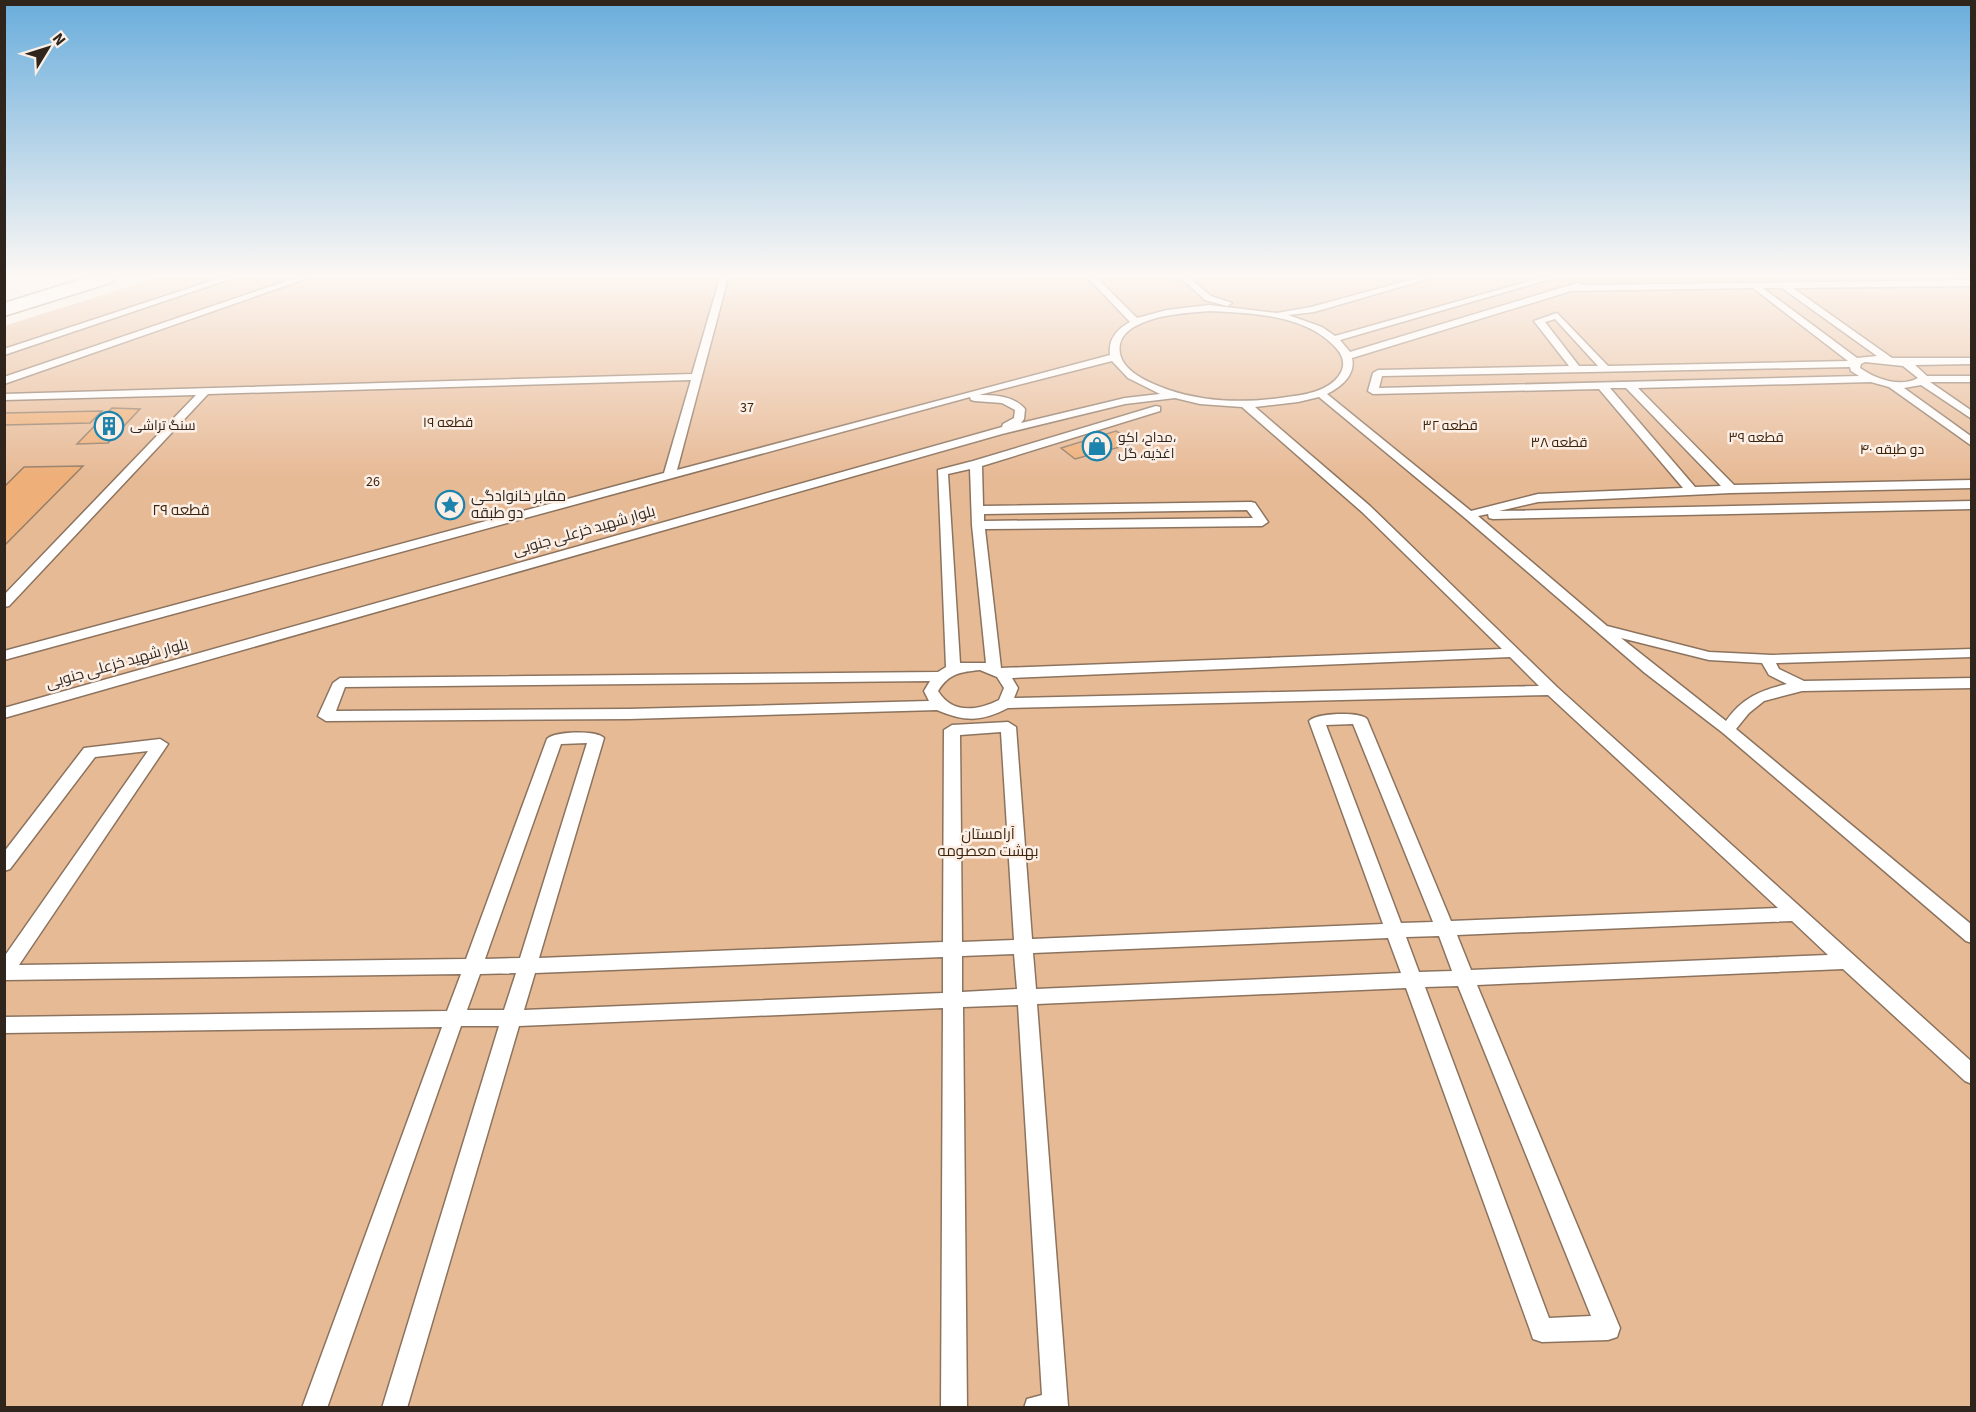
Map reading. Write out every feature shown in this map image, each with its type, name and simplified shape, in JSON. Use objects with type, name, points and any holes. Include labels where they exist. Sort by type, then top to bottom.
[{"type":"lane","points":[[4,352],[29,344]]},
{"type":"lane","points":[[4,381],[112,344]]},
{"type":"lane","points":[[669,477],[705,344]]},
{"type":"lane","points":[[1114,344],[1115,357],[1126,371],[1146,384],[1176,395],[1221,403],[1245,404],[1290,401],[1320,393],[1341,380],[1348,364],[1347,356],[1338,344]]},
{"type":"lane","points":[[1347,356],[1386,344]]},
{"type":"lane","points":[[1557,344],[1578,371]]},
{"type":"lane","points":[[1583,344],[1607,370]]},
{"type":"lane","points":[[1830,344],[1855,363]]},
{"type":"lane","points":[[1870,344],[1893,361],[1922,373],[1924,381],[1971,416]]},
{"type":"lane","name":"بلوار شهید خزعلی جنوبی","points":[[4,656],[954,398],[1115,357]]},
{"type":"lane","points":[[1871,379],[1373,391],[1378,373],[1578,371],[1855,363],[1876,359],[1971,361]]},
{"type":"lane","points":[[1855,363],[1855,369],[1861,374],[1892,384],[1911,385],[1924,381],[1971,379]]},
{"type":"lane","points":[[4,397],[696,377]]},
{"type":"lane","points":[[1892,384],[1971,443]]},
{"type":"lane","points":[[1629,385],[1731,489]]},
{"type":"lane","points":[[1602,386],[1692,491]]},
{"type":"lane","points":[[4,603],[204,392]]},
{"type":"lane","points":[[1320,393],[1469,515],[1650,670],[1728,730],[1971,936]]},
{"type":"lane","name":"بلوار شهید خزعلی جنوبی","points":[[4,713],[999,430],[1125,400],[1176,395]]},
{"type":"lane","points":[[954,398],[992,398],[1014,403],[1020,409],[1019,419],[999,430]]},
{"type":"lane","points":[[1245,404],[1366,508],[1552,690],[1971,1075]]},
{"type":"lane","points":[[953,669],[942,472],[976,464],[1156,409]]},
{"type":"lane","points":[[976,464],[978,525],[998,672],[1011,688],[1005,703]]},
{"type":"lane","points":[[1469,515],[1538,498],[1731,489],[1971,484]]},
{"type":"lane","points":[[1469,515],[1565,515],[1971,505]]},
{"type":"lane","points":[[978,525],[1262,522],[1251,506],[979,510]]},
{"type":"lane","points":[[1602,629],[1709,657],[1772,659],[1971,653]]},
{"type":"lane","points":[[1514,653],[998,672],[982,666],[953,669],[938,676],[340,683],[326,716],[629,714],[939,705],[960,714],[986,713],[1005,703],[1552,690]]},
{"type":"lane","points":[[1772,659],[1768,664],[1774,672],[1802,686]]},
{"type":"lane","points":[[938,676],[931,690],[939,705]]},
{"type":"lane","points":[[1728,730],[1740,711],[1754,700],[1802,686],[1971,683]]},
{"type":"lane","points":[[1359,719],[1445,929],[1608,1328],[1542,1330],[1317,721],[1359,719]]},
{"type":"lane","points":[[954,1407],[952,730],[1008,727],[1055,1406],[1036,1407]]},
{"type":"lane","points":[[314,1407],[555,739],[596,738],[394,1407]]},
{"type":"lane","points":[[4,865],[90,752],[160,744],[4,973]]},
{"type":"lane","points":[[4,973],[527,965],[1795,915]]},
{"type":"lane","points":[[1952,919],[1971,918]]},
{"type":"lane","points":[[4,1025],[511,1018],[1848,961]]},
{"type":"green space","name":"آرامستان بهشت معصومه","points":[[4,344],[1971,344],[1971,1407],[5,1407]]},
{"type":"building","name":"سنگ تراشی","points":[[112,408],[140,409],[108,443],[77,444]]},
{"type":"building","points":[[102,411],[90,423],[4,425],[4,413]]},
{"type":"building","name":"مداح، اکو، اغذیه، گل","points":[[1116,431],[1135,443],[1075,459],[1061,448]]},
{"type":"building","points":[[83,466],[4,546],[4,487],[24,467]]},
{"type":"place","name":"سنگ تراشی","points":[[109,426]]},
{"type":"place","name":"مداح، اکو، اغذیه، گل","points":[[1097,446]]},
{"type":"place","name":"مقابر خانوادگی دو طبقه","points":[[450,505]]},
{"type":"park label","name":"37","points":[[747,408]]},
{"type":"park label","name":"قطعه ۱۹","points":[[448,423]]},
{"type":"park label","name":"قطعه ۳۲","points":[[1450,426]]},
{"type":"park label","name":"قطعه ۳۹","points":[[1756,438]]},
{"type":"park label","name":"قطعه ۳۸","points":[[1559,443]]},
{"type":"park label","name":"۴۰ دو طبقه","points":[[1892,450]]},
{"type":"park label","name":"26","points":[[373,482]]},
{"type":"park label","name":"قطعه ۲۹","points":[[181,510]]}]
